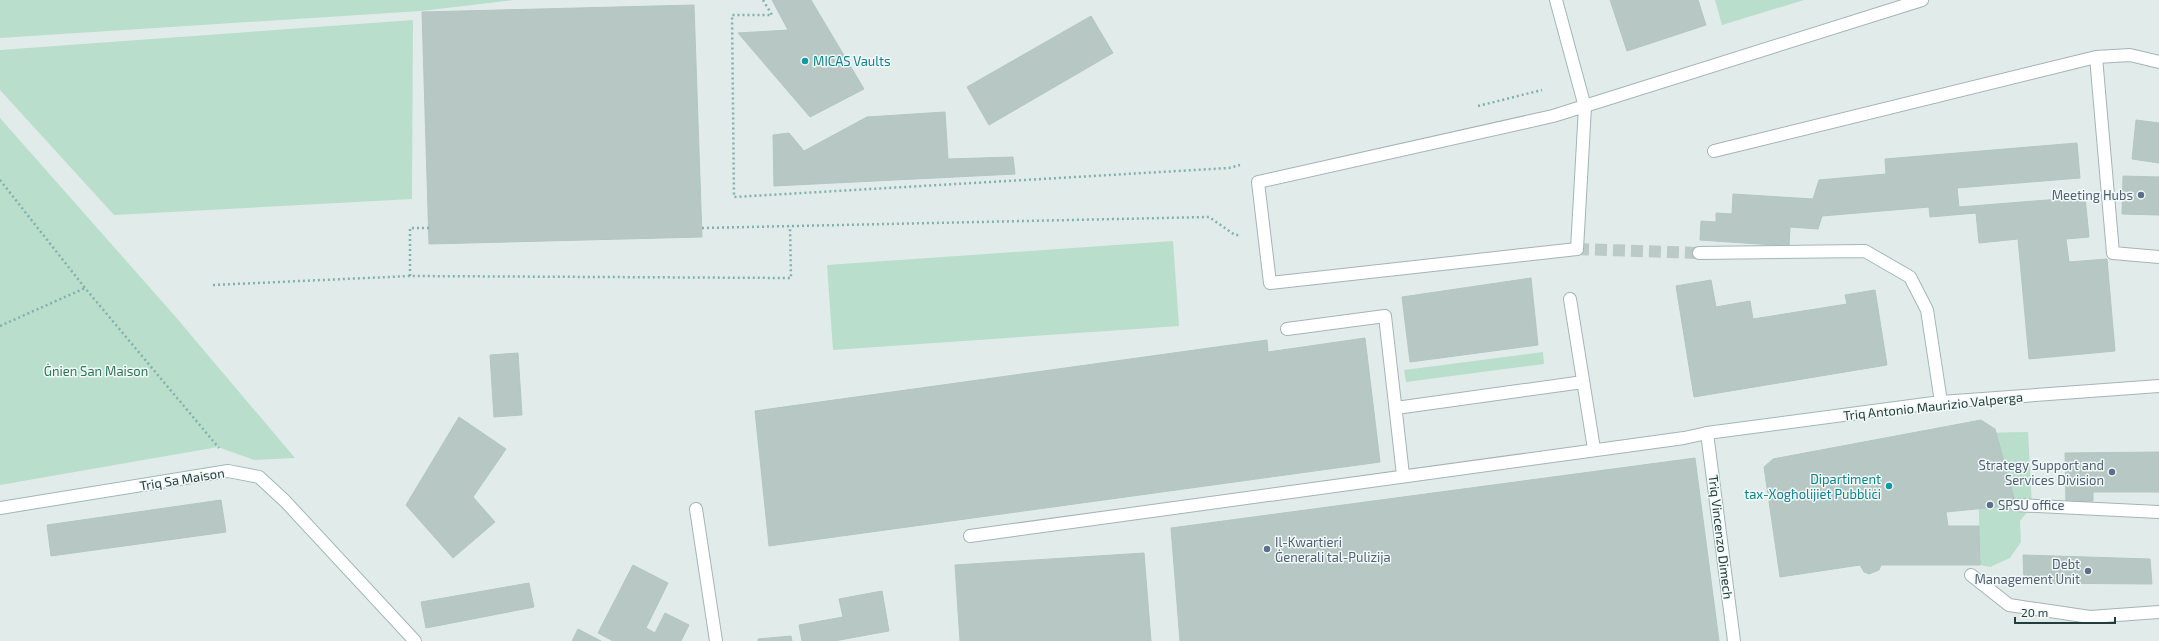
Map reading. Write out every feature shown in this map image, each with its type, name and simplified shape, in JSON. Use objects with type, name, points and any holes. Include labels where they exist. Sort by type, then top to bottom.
[{"type":"street","points":[[1556,0],[1585,107],[1577,249],[1270,283],[1258,182],[1553,116],[1585,107],[1922,0]]},
{"type":"street","points":[[1714,151],[2096,57],[2130,55],[2159,62]]},
{"type":"street","points":[[2096,57],[2113,253],[2159,257]]},
{"type":"street","points":[[1699,253],[1865,251],[1910,277],[1927,310],[1941,402]]},
{"type":"street","points":[[1570,299],[1594,449]]},
{"type":"street","points":[[1287,329],[1385,316],[1403,475]]},
{"type":"street","points":[[1396,408],[1583,382]]},
{"type":"street","name":"Triq Antonio Maurizio Valperga","points":[[970,536],[1403,475],[1684,438],[1707,432],[1941,402],[2159,386]]},
{"type":"street","name":"Triq Vincenzo Dimech","points":[[1707,432],[1734,641]]},
{"type":"street","name":"Triq Sa Maison","points":[[0,508],[228,471],[259,477],[285,501],[415,641]]},
{"type":"street","points":[[2016,505],[2159,512]]},
{"type":"street","points":[[696,509],[716,641]]},
{"type":"street","points":[[1971,575],[2010,605],[2090,617],[2159,612]]},
{"type":"path","points":[[763,0],[772,15],[732,15],[734,197],[1229,168],[1244,164]]},
{"type":"path","points":[[1472,108],[1542,90]]},
{"type":"path","points":[[0,180],[85,288],[218,447],[228,471]]},
{"type":"path","points":[[702,228],[1209,217],[1235,235]]},
{"type":"path","points":[[213,285],[410,276],[790,278],[790,226]]},
{"type":"path","points":[[410,276],[410,228],[429,228]]},
{"type":"path","points":[[0,326],[85,288]]},
{"type":"green space","points":[[0,0],[514,0],[421,11],[0,38]]},
{"type":"green space","points":[[1715,0],[1804,0],[1722,25]]},
{"type":"green space","points":[[413,20],[412,199],[114,215],[0,90],[0,50]]},
{"type":"green space","name":"Ġnien San Maison","points":[[0,118],[174,315],[295,458],[254,460],[218,447],[0,485]]},
{"type":"green space","points":[[1173,241],[1179,326],[833,350],[827,265]]},
{"type":"green space","points":[[1543,352],[1544,364],[1406,382],[1404,370]]},
{"type":"green space","points":[[2028,432],[2032,506],[2020,521],[2021,542],[2010,558],[1990,567],[1980,565],[1977,433]]},
{"type":"building","name":"MICAS Vaults","points":[[772,0],[811,0],[864,89],[810,117],[738,33],[788,30]]},
{"type":"building","points":[[1610,0],[1698,0],[1706,25],[1627,51]]},
{"type":"building","points":[[694,5],[702,237],[429,244],[422,12]]},
{"type":"building","points":[[1091,16],[1113,53],[989,125],[967,87]]},
{"type":"building","points":[[945,112],[948,159],[1013,157],[1015,174],[774,186],[773,135],[789,133],[804,151],[867,117]]},
{"type":"building","points":[[2136,120],[2159,123],[2159,163],[2132,159]]},
{"type":"building","points":[[2077,143],[2080,178],[1957,188],[1959,207],[2085,197],[2089,237],[2066,239],[2069,262],[2107,259],[2115,351],[2029,359],[2018,239],[1979,243],[1976,213],[1930,217],[1929,207],[1822,216],[1818,229],[1790,227],[1789,246],[1700,240],[1701,221],[1716,222],[1716,213],[1732,214],[1733,194],[1813,199],[1819,180],[1886,174],[1885,159]]},
{"type":"building","name":"Meeting Hubs","points":[[2123,176],[2159,177],[2159,215],[2122,214]]},
{"type":"building","points":[[1531,278],[1538,345],[1410,362],[1402,297]]},
{"type":"building","points":[[1711,280],[1716,307],[1750,301],[1753,319],[1847,304],[1845,295],[1875,290],[1887,365],[1694,397],[1676,286]]},
{"type":"building","points":[[1365,338],[1380,462],[769,546],[755,411],[1267,340],[1268,352]]},
{"type":"building","points":[[518,353],[522,415],[494,417],[490,355]]},
{"type":"building","points":[[459,417],[506,449],[473,497],[495,522],[453,558],[406,505]]},
{"type":"building","name":"Dipartiment tax-Xogħolijiet Pubbliċi","points":[[1981,420],[1995,429],[2016,505],[1946,512],[1948,526],[1979,526],[1980,565],[1881,565],[1879,570],[1869,574],[1864,572],[1860,565],[1780,577],[1764,467],[1773,459]]},
{"type":"building","name":"Strategy Support and Services Division","points":[[2159,452],[2159,492],[2093,492],[2093,501],[2066,502],[2065,453]]},
{"type":"building","points":[[1695,458],[1719,641],[1180,641],[1171,528]]},
{"type":"building","points":[[221,500],[226,532],[51,556],[47,525]]},
{"type":"building","points":[[1144,553],[1151,641],[960,641],[955,565]]},
{"type":"building","name":"Debt Management Unit","points":[[2023,555],[2150,559],[2152,584],[2024,583]]},
{"type":"building","points":[[633,565],[668,583],[646,628],[655,633],[665,613],[689,625],[681,641],[613,641],[598,633]]},
{"type":"building","points":[[529,583],[534,607],[426,628],[421,602]]},
{"type":"building","points":[[882,591],[889,631],[834,641],[802,641],[799,625],[843,617],[839,599]]},
{"type":"building","points":[[578,629],[601,641],[572,641]]},
{"type":"building","points":[[791,636],[792,641],[758,641],[758,639]]},
{"type":"tunnel","points":[[1577,249],[1699,253]]},
{"type":"place","name":"MICAS Vaults","points":[[805,61]]},
{"type":"place","name":"Meeting Hubs","points":[[2141,195]]},
{"type":"place","name":"Strategy Support and Services Division","points":[[2112,472]]},
{"type":"place","name":"Dipartiment tax-Xogħolijiet Pubbliċi","points":[[1889,486]]},
{"type":"place","name":"SPSU office","points":[[1990,505]]},
{"type":"place","name":"Il-Kwartieri Ġenerali tal-Pulizija","points":[[1267,549]]},
{"type":"place","name":"Debt Management Unit","points":[[2088,571]]}]
